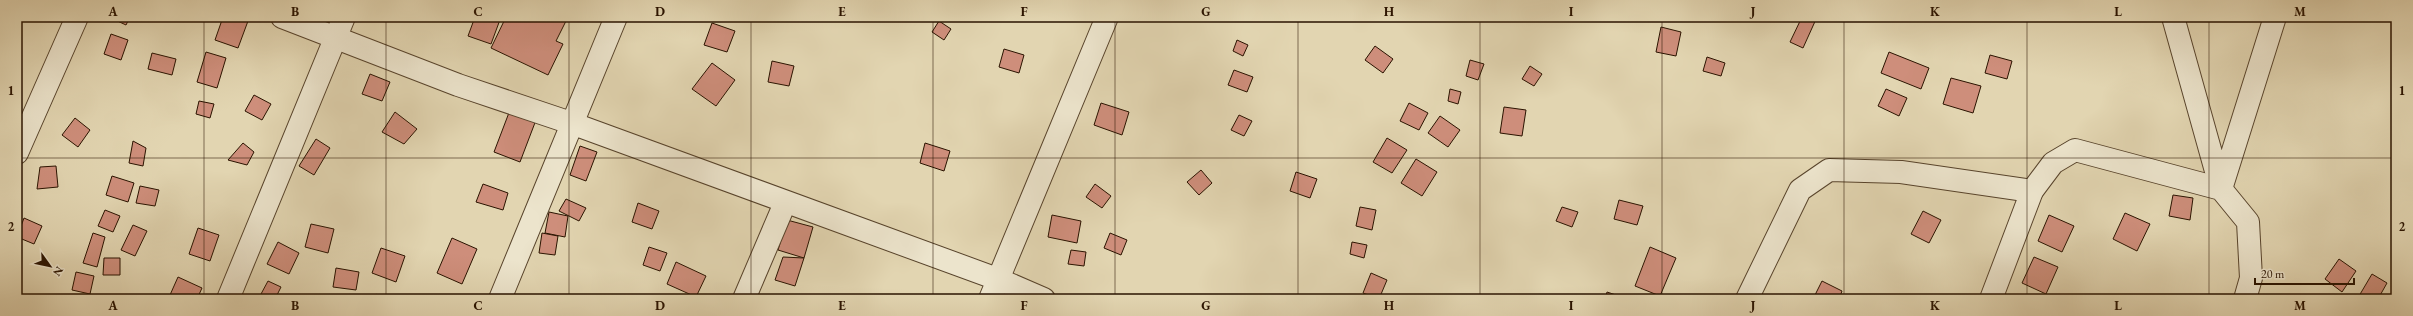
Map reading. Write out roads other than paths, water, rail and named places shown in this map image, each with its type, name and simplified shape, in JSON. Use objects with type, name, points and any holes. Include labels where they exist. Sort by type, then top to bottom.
[{"type":"street","points":[[17,152],[77,17]]},
{"type":"street","points":[[282,17],[335,39],[458,85],[571,123],[786,203],[1000,280],[1044,299]]},
{"type":"street","points":[[228,299],[344,17]]},
{"type":"street","points":[[500,299],[571,123],[616,17]]},
{"type":"street","points":[[990,299],[1000,280],[1107,17]]},
{"type":"street","points":[[2174,17],[2221,189],[2248,222],[2251,278],[2245,299]]},
{"type":"street","points":[[2221,189],[2275,17]]},
{"type":"street","points":[[1991,299],[2032,190],[2053,163],[2075,150],[2221,189]]},
{"type":"street","points":[[1747,299],[1800,190],[1829,170],[1901,172],[2032,190]]},
{"type":"street","points":[[744,299],[786,203]]}]
